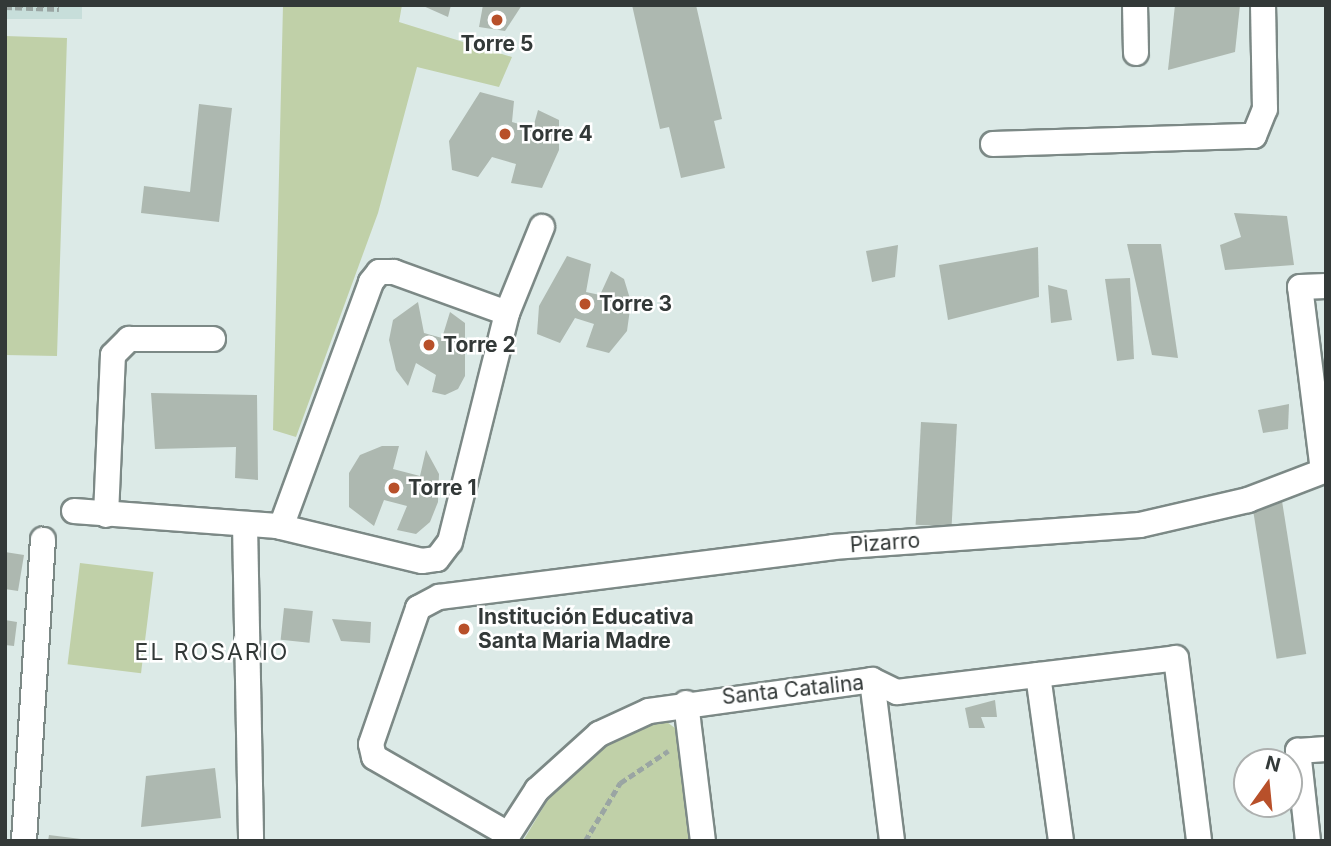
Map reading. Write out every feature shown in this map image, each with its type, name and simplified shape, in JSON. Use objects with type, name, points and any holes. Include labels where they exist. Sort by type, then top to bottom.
[{"type":"street","points":[[1135,5],[1136,53]]},
{"type":"street","points":[[993,144],[1254,136],[1265,109],[1263,5]]},
{"type":"street","points":[[74,512],[281,527],[422,561],[444,553],[507,313],[542,227]]},
{"type":"street","points":[[281,527],[371,282],[379,272],[394,272],[507,313]]},
{"type":"street","points":[[1324,470],[1317,376],[1300,287],[1326,286]]},
{"type":"street","points":[[106,515],[113,355],[129,339],[213,339]]},
{"type":"street","name":"Pizarro","points":[[505,837],[374,757],[371,744],[418,608],[439,597],[833,547],[1129,527],[1248,500],[1324,470]]},
{"type":"street","points":[[245,524],[251,841]]},
{"type":"street","points":[[24,841],[43,540]]},
{"type":"street","name":"Santa Catalina","points":[[505,837],[537,790],[599,734],[649,711],[686,703],[872,680],[897,692],[1176,658],[1199,841]]},
{"type":"street","points":[[1038,676],[1061,841]]},
{"type":"street","points":[[872,680],[892,841]]},
{"type":"street","points":[[686,703],[703,841]]},
{"type":"street","points":[[1308,841],[1298,751],[1326,749]]},
{"type":"path","points":[[5,7],[59,9]]},
{"type":"path","points":[[585,841],[620,783],[668,751]]},
{"type":"shaded area","points":[[5,5],[82,5],[82,19],[5,19]]},
{"type":"green space","points":[[283,5],[402,5],[399,22],[512,57],[499,87],[417,67],[378,213],[296,437],[273,430]]},
{"type":"green space","points":[[5,36],[67,38],[57,356],[5,355]]},
{"type":"green space","points":[[80,563],[153,572],[141,673],[68,664]]},
{"type":"green space","points":[[650,720],[664,720],[675,728],[689,841],[523,841],[556,786],[611,738]]},
{"type":"building","name":"Torre 5","points":[[421,5],[451,5],[448,17]]},
{"type":"building","name":"Torre 5","points":[[483,5],[522,5],[505,31],[479,27]]},
{"type":"building","points":[[632,5],[696,5],[722,119],[714,121],[725,168],[681,178],[669,127],[660,129]]},
{"type":"building","points":[[1175,5],[1240,5],[1235,52],[1168,70]]},
{"type":"building","name":"Torre 4","points":[[480,92],[514,101],[512,122],[533,128],[538,110],[559,120],[559,150],[542,188],[511,183],[516,164],[492,157],[478,177],[452,170],[449,141]]},
{"type":"building","points":[[199,104],[232,108],[219,222],[141,213],[144,186],[190,192]]},
{"type":"building","points":[[1234,213],[1287,216],[1294,265],[1225,270],[1220,245],[1241,237]]},
{"type":"building","points":[[1127,244],[1161,244],[1178,358],[1152,355]]},
{"type":"building","points":[[898,245],[895,277],[872,282],[866,251]]},
{"type":"building","points":[[1038,247],[1039,297],[948,320],[939,265]]},
{"type":"building","name":"Torre 3","points":[[567,256],[591,264],[586,292],[600,295],[611,271],[624,279],[631,302],[627,331],[609,353],[586,347],[594,324],[575,318],[560,343],[537,334],[539,306]]},
{"type":"building","points":[[1130,278],[1134,359],[1117,361],[1105,279]]},
{"type":"building","points":[[1048,285],[1067,290],[1072,320],[1051,323]]},
{"type":"building","name":"Torre 2","points":[[418,302],[424,333],[442,338],[450,312],[465,323],[465,376],[458,389],[445,395],[432,392],[436,375],[416,363],[408,386],[396,370],[389,340],[393,320]]},
{"type":"building","points":[[151,393],[257,395],[258,480],[235,478],[236,447],[155,449]]},
{"type":"building","points":[[1289,404],[1288,429],[1263,433],[1258,410]]},
{"type":"building","points":[[921,422],[957,424],[952,527],[916,525]]},
{"type":"building","name":"Torre 1","points":[[382,446],[399,446],[393,469],[420,476],[426,450],[439,474],[438,502],[430,522],[416,534],[397,530],[407,506],[384,500],[374,526],[349,507],[349,473],[360,455]]},
{"type":"building","points":[[1282,501],[1306,654],[1277,659],[1252,506]]},
{"type":"building","points":[[5,552],[24,555],[18,591],[5,589]]},
{"type":"building","points":[[284,608],[313,611],[309,643],[281,640]]},
{"type":"building","points":[[332,619],[371,622],[370,643],[341,641]]},
{"type":"building","points":[[5,620],[17,622],[14,646],[5,645]]},
{"type":"building","points":[[995,700],[997,717],[981,717],[985,728],[969,728],[965,708]]},
{"type":"building","points":[[215,768],[221,818],[141,827],[146,776]]},
{"type":"building","points":[[49,835],[81,839],[81,841],[48,841]]},
{"type":"place","name":"Torre 5","points":[[497,20]]},
{"type":"place","name":"Torre 4","points":[[505,134]]},
{"type":"place","name":"Torre 3","points":[[585,304]]},
{"type":"place","name":"Torre 2","points":[[429,345]]},
{"type":"place","name":"Torre 1","points":[[394,488]]},
{"type":"place","name":"Institución Educativa Santa Maria Madre","points":[[464,629]]},
{"type":"district","name":"EL ROSARIO","points":[[212,652]]}]
